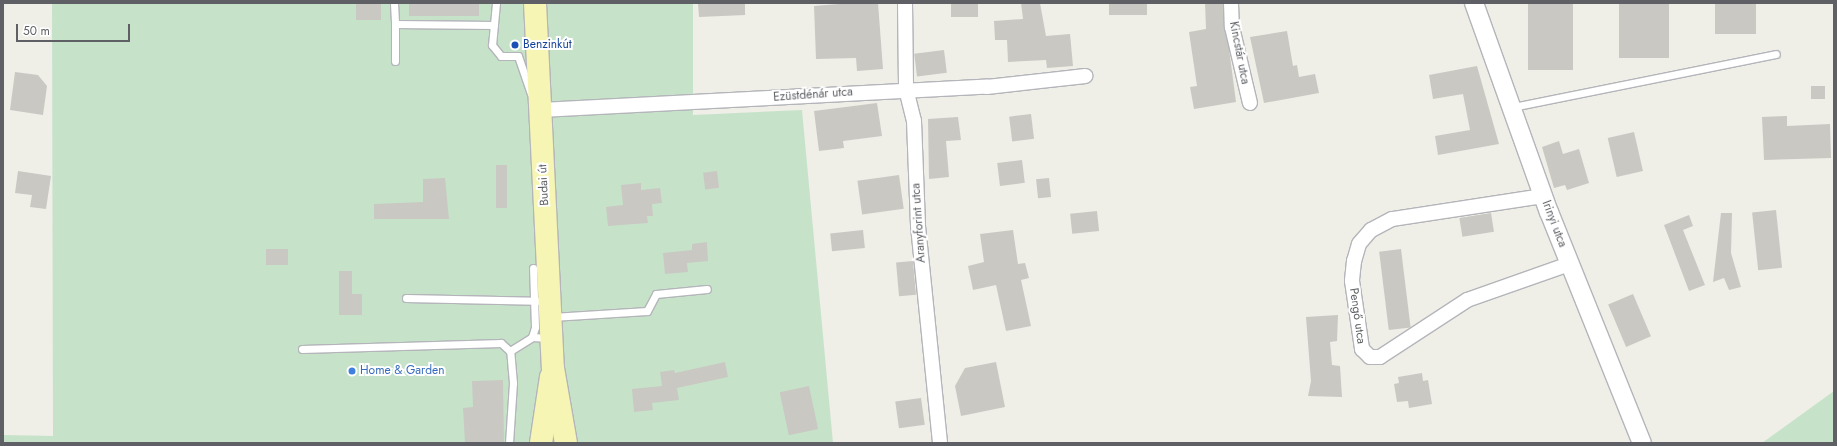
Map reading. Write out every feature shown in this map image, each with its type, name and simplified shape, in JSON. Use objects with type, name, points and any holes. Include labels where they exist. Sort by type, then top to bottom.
[{"type":"main road","name":"Budai út","points":[[535,3],[541,117],[544,319],[566,443]]},
{"type":"main road","name":"Budai út","points":[[541,443],[553,368]]},
{"type":"street","name":"Aranyforint utca","points":[[905,3],[906,90],[914,121],[918,226],[940,443]]},
{"type":"street","name":"Kincstár utca","points":[[1231,3],[1232,27],[1250,103]]},
{"type":"street","name":"Irinyi utca","points":[[1474,3],[1513,107],[1543,196],[1642,443]]},
{"type":"street","name":"Ezüstdénár utca","points":[[541,117],[906,90],[988,86],[1085,76]]},
{"type":"street","name":"Pengő utca","points":[[1543,196],[1392,219],[1371,230],[1359,244],[1354,261],[1352,281],[1362,349],[1370,357],[1380,357],[1468,300],[1569,264]]},
{"type":"lane","points":[[394,3],[395,61]]},
{"type":"lane","points":[[496,3],[492,46],[501,56],[518,56],[541,117]]},
{"type":"lane","points":[[395,24],[494,25]]},
{"type":"lane","points":[[1513,107],[1776,54]]},
{"type":"lane","points":[[533,268],[544,319]]},
{"type":"lane","points":[[406,298],[507,298],[544,319],[647,311],[656,294],[707,289]]},
{"type":"lane","points":[[510,351],[544,319]]},
{"type":"lane","points":[[302,349],[501,343],[510,351],[513,383],[509,443]]},
{"type":"green space","points":[[52,3],[693,3],[693,115],[802,110],[833,443],[3,443],[3,435],[53,436]]},
{"type":"green space","points":[[1834,391],[1834,443],[1762,443]]},
{"type":"building","points":[[409,3],[479,3],[479,16],[409,16]]},
{"type":"building","points":[[698,3],[745,3],[745,15],[699,17]]},
{"type":"building","points":[[851,3],[878,3],[883,69],[857,71],[856,58],[816,59],[814,6]]},
{"type":"building","points":[[951,3],[978,3],[978,17],[951,17]]},
{"type":"building","points":[[1021,3],[1040,3],[1046,36],[1070,34],[1073,66],[1047,68],[1046,60],[1008,62],[1007,40],[995,40],[994,21],[1023,19]]},
{"type":"building","points":[[1109,3],[1147,3],[1147,15],[1109,15]]},
{"type":"building","points":[[1205,3],[1223,3],[1236,102],[1194,109],[1190,87],[1197,86],[1189,32],[1206,29]]},
{"type":"building","points":[[1528,3],[1573,3],[1573,70],[1528,70]]},
{"type":"building","points":[[1619,3],[1669,3],[1669,58],[1619,58]]},
{"type":"building","points":[[1715,3],[1756,3],[1756,34],[1715,34]]},
{"type":"building","points":[[356,4],[381,4],[381,20],[356,20]]},
{"type":"building","points":[[1287,31],[1293,66],[1297,65],[1299,77],[1315,74],[1319,93],[1264,103],[1250,37]]},
{"type":"building","points":[[944,50],[947,73],[917,76],[914,54]]},
{"type":"building","points":[[1477,66],[1499,144],[1438,155],[1435,136],[1470,130],[1463,94],[1433,99],[1429,75]]},
{"type":"building","points":[[15,72],[38,75],[47,86],[43,115],[10,110]]},
{"type":"building","points":[[1811,86],[1825,86],[1825,99],[1811,99]]},
{"type":"building","points":[[877,103],[882,136],[843,141],[844,148],[819,151],[814,111]]},
{"type":"building","points":[[1031,114],[1034,139],[1012,141],[1009,117]]},
{"type":"building","points":[[1787,116],[1787,126],[1830,124],[1831,158],[1764,160],[1762,117]]},
{"type":"building","points":[[958,117],[961,140],[946,141],[949,177],[929,179],[928,119]]},
{"type":"building","points":[[1634,132],[1643,171],[1617,177],[1608,138]]},
{"type":"building","points":[[1559,141],[1563,154],[1579,149],[1589,183],[1567,190],[1565,185],[1554,188],[1542,147]]},
{"type":"building","points":[[1022,160],[1025,183],[1000,186],[997,163]]},
{"type":"building","points":[[496,165],[507,165],[507,208],[496,208]]},
{"type":"building","points":[[18,171],[51,176],[46,209],[30,207],[32,195],[15,193]]},
{"type":"building","points":[[717,171],[719,188],[705,190],[703,173]]},
{"type":"building","points":[[899,175],[904,209],[862,215],[857,181]]},
{"type":"building","points":[[445,178],[449,219],[374,219],[374,204],[423,202],[423,179]]},
{"type":"building","points":[[1049,178],[1051,197],[1038,198],[1036,179]]},
{"type":"building","points":[[641,183],[641,190],[660,188],[662,203],[652,204],[653,216],[647,216],[648,223],[608,226],[606,207],[623,205],[621,185]]},
{"type":"building","points":[[1776,210],[1782,268],[1758,270],[1752,213]]},
{"type":"building","points":[[1097,211],[1099,231],[1072,234],[1070,214]]},
{"type":"building","points":[[1491,213],[1494,232],[1462,237],[1459,218]]},
{"type":"building","points":[[1721,213],[1732,213],[1731,253],[1741,287],[1729,290],[1724,278],[1713,282]]},
{"type":"building","points":[[1689,215],[1693,226],[1683,230],[1705,285],[1689,291],[1664,225]]},
{"type":"building","points":[[863,230],[865,248],[832,251],[830,233]]},
{"type":"building","points":[[1013,230],[1018,264],[1025,263],[1029,278],[1021,280],[1031,326],[1006,331],[996,285],[973,290],[968,266],[984,262],[980,234]]},
{"type":"building","points":[[707,242],[708,261],[687,263],[688,272],[665,274],[663,253],[692,250],[692,244]]},
{"type":"building","points":[[266,249],[288,249],[288,265],[266,265]]},
{"type":"building","points":[[1401,249],[1411,327],[1389,330],[1379,252]]},
{"type":"building","points":[[913,261],[916,295],[899,296],[896,262]]},
{"type":"building","points":[[339,271],[352,271],[352,294],[362,294],[362,315],[339,315]]},
{"type":"building","points":[[1633,294],[1651,336],[1626,347],[1608,305]]},
{"type":"building","points":[[1338,315],[1337,341],[1330,342],[1332,365],[1340,366],[1342,397],[1308,396],[1311,381],[1306,317]]},
{"type":"building","points":[[725,362],[728,377],[677,388],[679,400],[652,403],[653,410],[634,412],[632,389],[662,386],[660,372],[674,370],[675,373]]},
{"type":"building","points":[[996,362],[1005,407],[961,416],[955,386],[965,368]]},
{"type":"building","points":[[1422,373],[1423,381],[1428,380],[1432,404],[1409,408],[1408,401],[1397,402],[1394,384],[1399,383],[1398,377]]},
{"type":"building","points":[[503,380],[504,443],[465,443],[463,408],[473,407],[472,381]]},
{"type":"building","points":[[809,386],[818,429],[789,435],[780,392]]},
{"type":"building","points":[[921,398],[925,425],[899,428],[895,402]]},
{"type":"place","name":"Benzinkút","points":[[515,45]]},
{"type":"place","name":"Home & Garden","points":[[352,371]]}]
